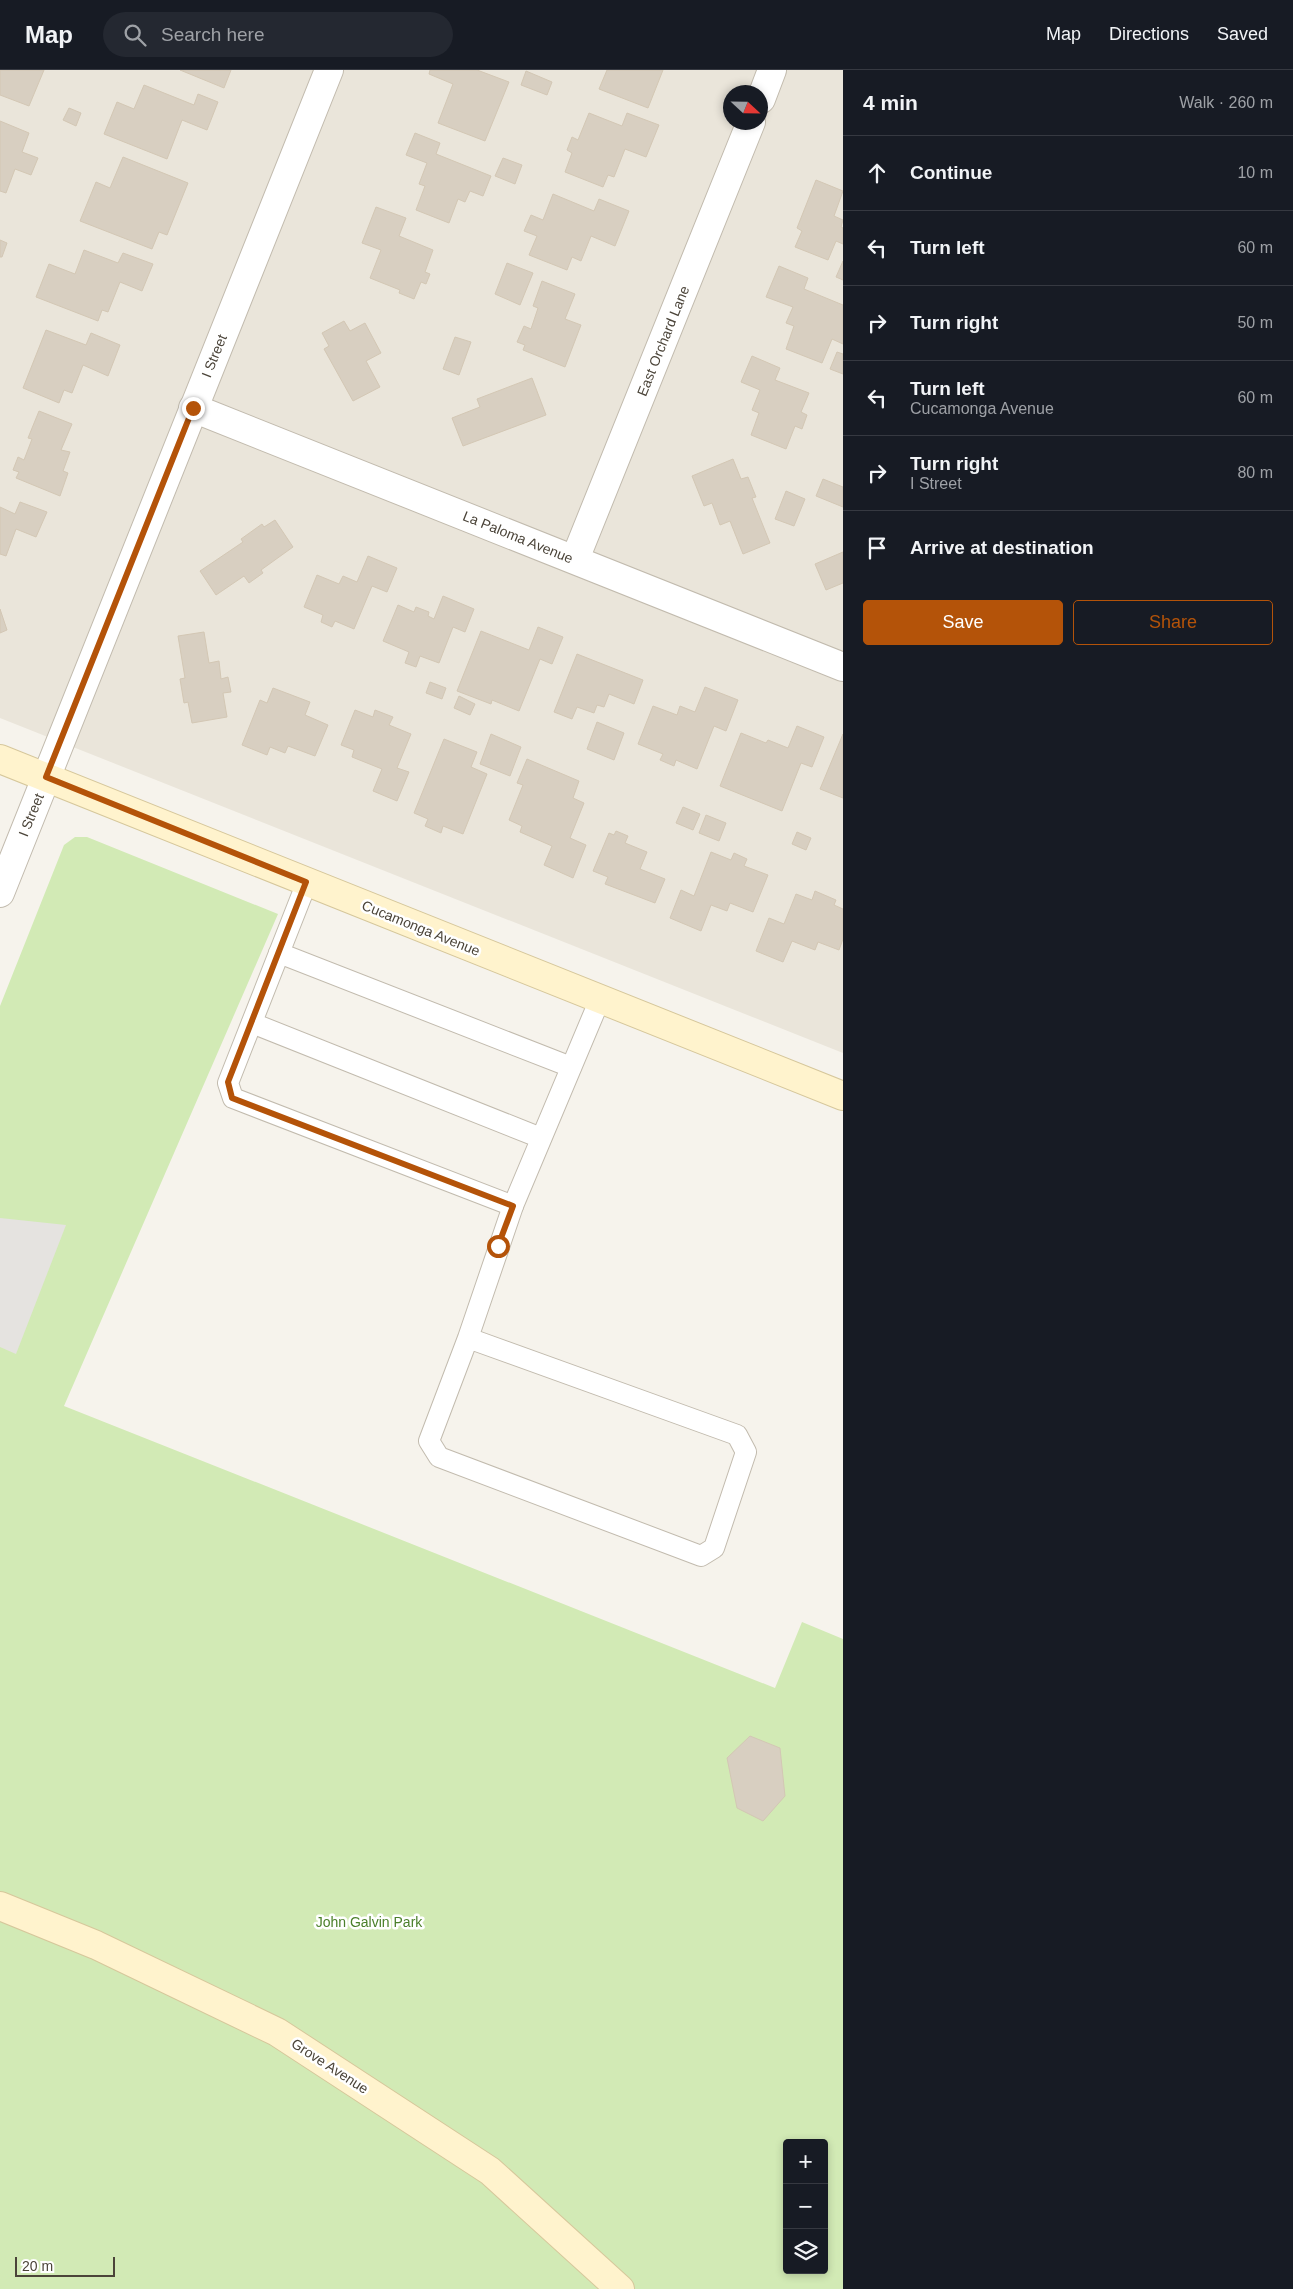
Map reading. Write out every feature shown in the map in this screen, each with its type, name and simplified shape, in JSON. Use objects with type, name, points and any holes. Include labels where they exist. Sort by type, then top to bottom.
[{"type":"street","name":"I Street","points":[[0,893],[329,70]]},
{"type":"street","points":[[766,85],[772,70]]},
{"type":"street","name":"East Orchard Lane","points":[[575,559],[748,130]]},
{"type":"street","name":"La Paloma Avenue","points":[[193,408],[843,667]]},
{"type":"street","name":"Cucamonga Avenue","points":[[0,759],[843,1096]]},
{"type":"street","name":"Grove Avenue","points":[[0,1906],[96,1945],[277,2032],[490,2171],[620,2289]]},
{"type":"lane","points":[[306,882],[228,1082],[232,1098],[513,1206]]},
{"type":"lane","points":[[279,953],[571,1067]]},
{"type":"lane","points":[[468,1338],[737,1435],[746,1452],[714,1548],[701,1556],[439,1457],[429,1441],[468,1338],[513,1206],[600,999]]},
{"type":"lane","points":[[252,1023],[541,1138]]},
{"type":"shaded area","points":[[0,70],[843,70],[843,1053],[0,718]]},
{"type":"shaded area","points":[[0,1218],[66,1225],[16,1354],[0,1347]]},
{"type":"green space","name":"John Galvin Park","points":[[75,837],[87,837],[278,914],[64,1406],[775,1688],[802,1622],[843,1639],[843,2289],[0,2289],[0,1006],[64,845]]},
{"type":"building","points":[[0,70],[44,70],[29,106],[0,95]]},
{"type":"building","points":[[180,70],[231,70],[224,88]]},
{"type":"building","points":[[430,70],[477,70],[509,82],[485,141],[438,123],[453,84],[429,74]]},
{"type":"building","points":[[607,70],[663,70],[648,108],[599,89]]},
{"type":"building","points":[[526,71],[552,82],[547,95],[521,85]]},
{"type":"building","points":[[144,85],[194,105],[198,94],[218,102],[207,130],[182,120],[167,159],[104,134],[117,102],[134,109]]},
{"type":"building","points":[[69,108],[81,113],[76,126],[63,120]]},
{"type":"building","points":[[589,113],[622,126],[627,113],[659,125],[646,157],[625,149],[614,177],[608,175],[603,187],[565,172],[572,153],[567,150],[572,137],[578,140]]},
{"type":"building","points":[[0,121],[29,133],[22,152],[38,158],[31,175],[15,169],[6,193],[0,191]]},
{"type":"building","points":[[415,133],[440,143],[436,154],[491,176],[483,196],[470,191],[465,202],[458,199],[449,223],[416,210],[425,186],[419,184],[427,163],[406,155]]},
{"type":"building","points":[[123,157],[188,183],[167,235],[159,232],[152,249],[80,221],[96,182],[110,188]]},
{"type":"building","points":[[503,158],[522,165],[515,184],[495,176]]},
{"type":"building","points":[[816,180],[843,191],[834,216],[843,220],[841,227],[843,228],[843,244],[836,241],[828,260],[795,247],[802,231],[797,228]]},
{"type":"building","points":[[553,194],[594,211],[599,199],[629,211],[615,246],[591,236],[581,261],[572,257],[567,270],[529,255],[537,236],[524,231],[531,215],[543,220]]},
{"type":"building","points":[[376,207],[406,218],[399,236],[433,250],[425,272],[430,274],[426,284],[421,282],[414,299],[399,293],[400,290],[370,278],[381,250],[362,243]]},
{"type":"building","points":[[0,240],[7,243],[2,257],[0,257]]},
{"type":"building","points":[[84,250],[118,263],[123,253],[153,264],[142,291],[120,282],[108,312],[102,310],[98,321],[36,297],[49,264],[75,274]]},
{"type":"building","points":[[843,261],[843,280],[836,277]]},
{"type":"building","points":[[507,263],[533,273],[520,305],[495,294]]},
{"type":"building","points":[[779,266],[808,278],[804,289],[843,305],[843,344],[832,339],[822,363],[786,349],[794,326],[786,323],[793,307],[766,297]]},
{"type":"building","points":[[542,281],[575,294],[565,319],[581,325],[565,367],[523,350],[525,345],[517,342],[524,326],[531,329],[538,308],[533,306]]},
{"type":"building","points":[[344,321],[350,331],[365,323],[381,353],[366,361],[380,387],[353,401],[324,349],[329,346],[322,333]]},
{"type":"building","points":[[46,330],[86,345],[91,333],[120,345],[108,376],[83,365],[72,393],[64,390],[59,403],[23,388]]},
{"type":"building","points":[[455,337],[471,342],[459,375],[443,369]]},
{"type":"building","points":[[837,352],[843,354],[843,374],[830,369]]},
{"type":"building","points":[[752,356],[780,368],[775,380],[809,393],[801,412],[807,415],[802,429],[795,426],[786,449],[751,435],[759,413],[752,410],[760,390],[741,382]]},
{"type":"building","points":[[532,378],[546,415],[463,446],[452,418],[480,407],[477,399]]},
{"type":"building","points":[[39,411],[72,424],[61,450],[70,452],[63,471],[68,473],[60,496],[16,478],[19,472],[13,470],[18,457],[24,460],[32,439],[28,438]]},
{"type":"building","points":[[733,459],[741,479],[748,477],[756,497],[752,498],[770,543],[743,554],[730,521],[720,525],[712,503],[704,506],[692,476]]},
{"type":"building","points":[[823,479],[843,487],[843,507],[816,496]]},
{"type":"building","points":[[786,491],[805,499],[794,526],[775,519]]},
{"type":"building","points":[[20,502],[47,512],[36,537],[16,529],[6,556],[0,554],[0,507],[15,514]]},
{"type":"building","points":[[275,520],[293,547],[261,570],[263,573],[249,583],[244,576],[216,595],[200,571],[243,542],[241,539],[262,524],[264,527]]},
{"type":"building","points":[[843,552],[843,583],[826,590],[815,564]]},
{"type":"building","points":[[368,556],[397,568],[387,592],[372,586],[354,629],[335,621],[332,627],[321,622],[323,615],[304,607],[317,575],[339,584],[343,576],[357,582]]},
{"type":"building","points":[[443,596],[474,609],[465,632],[453,627],[439,663],[420,656],[416,667],[405,663],[409,652],[383,641],[398,605],[414,612],[416,607],[429,612],[428,616],[434,619]]},
{"type":"building","points":[[0,609],[7,630],[0,633]]},
{"type":"building","points":[[538,627],[563,637],[552,664],[540,659],[519,711],[492,700],[491,704],[457,691],[481,631],[529,650]]},
{"type":"building","points":[[204,632],[209,663],[219,661],[221,679],[228,677],[231,692],[223,693],[227,717],[192,723],[188,702],[184,703],[180,679],[185,678],[178,636]]},
{"type":"building","points":[[577,654],[643,680],[634,704],[609,694],[604,707],[597,705],[594,713],[577,707],[572,719],[554,712]]},
{"type":"building","points":[[430,682],[446,688],[442,699],[426,693]]},
{"type":"building","points":[[705,687],[738,700],[726,731],[714,726],[697,769],[676,760],[674,766],[660,760],[663,754],[638,744],[653,706],[677,715],[680,706],[695,712]]},
{"type":"building","points":[[273,688],[310,702],[305,715],[328,725],[315,756],[288,746],[285,753],[270,747],[267,755],[242,745],[260,700],[267,703]]},
{"type":"building","points":[[459,696],[475,704],[470,715],[454,708]]},
{"type":"building","points":[[355,710],[373,717],[375,710],[393,717],[389,725],[411,734],[397,768],[409,772],[397,801],[373,791],[382,769],[352,757],[354,750],[341,745]]},
{"type":"building","points":[[597,722],[624,733],[614,760],[587,749]]},
{"type":"building","points":[[797,726],[824,737],[812,767],[801,763],[782,811],[720,786],[741,733],[766,743],[768,740],[788,748]]},
{"type":"building","points":[[491,734],[521,747],[510,776],[480,764]]},
{"type":"building","points":[[843,734],[843,798],[820,789]]},
{"type":"building","points":[[444,739],[477,752],[471,767],[487,774],[463,834],[443,826],[441,833],[425,826],[428,819],[414,813]]},
{"type":"building","points":[[527,759],[579,781],[573,798],[584,803],[570,838],[586,845],[573,878],[544,865],[552,846],[520,832],[522,826],[509,820],[523,785],[517,783]]},
{"type":"building","points":[[683,807],[700,814],[693,830],[676,823]]},
{"type":"building","points":[[706,815],[726,823],[719,841],[699,833]]},
{"type":"building","points":[[616,831],[628,836],[625,843],[647,852],[640,869],[665,879],[655,903],[605,884],[608,877],[593,871],[609,833],[614,835]]},
{"type":"building","points":[[797,832],[811,838],[806,850],[792,844]]},
{"type":"building","points":[[711,852],[731,860],[734,853],[747,859],[744,866],[768,875],[753,912],[730,903],[727,911],[711,905],[701,931],[670,918],[681,890],[694,896]]},
{"type":"building","points":[[815,891],[836,900],[834,905],[843,909],[843,939],[839,950],[818,942],[815,950],[792,941],[783,962],[756,951],[769,918],[784,924],[796,894],[812,900]]},
{"type":"building","points":[[750,1736],[780,1748],[785,1796],[763,1821],[737,1808],[727,1758]]},
{"type":"route","points":[[193,408],[46,777],[306,882],[228,1082],[232,1098],[513,1206],[498,1246]]}]
